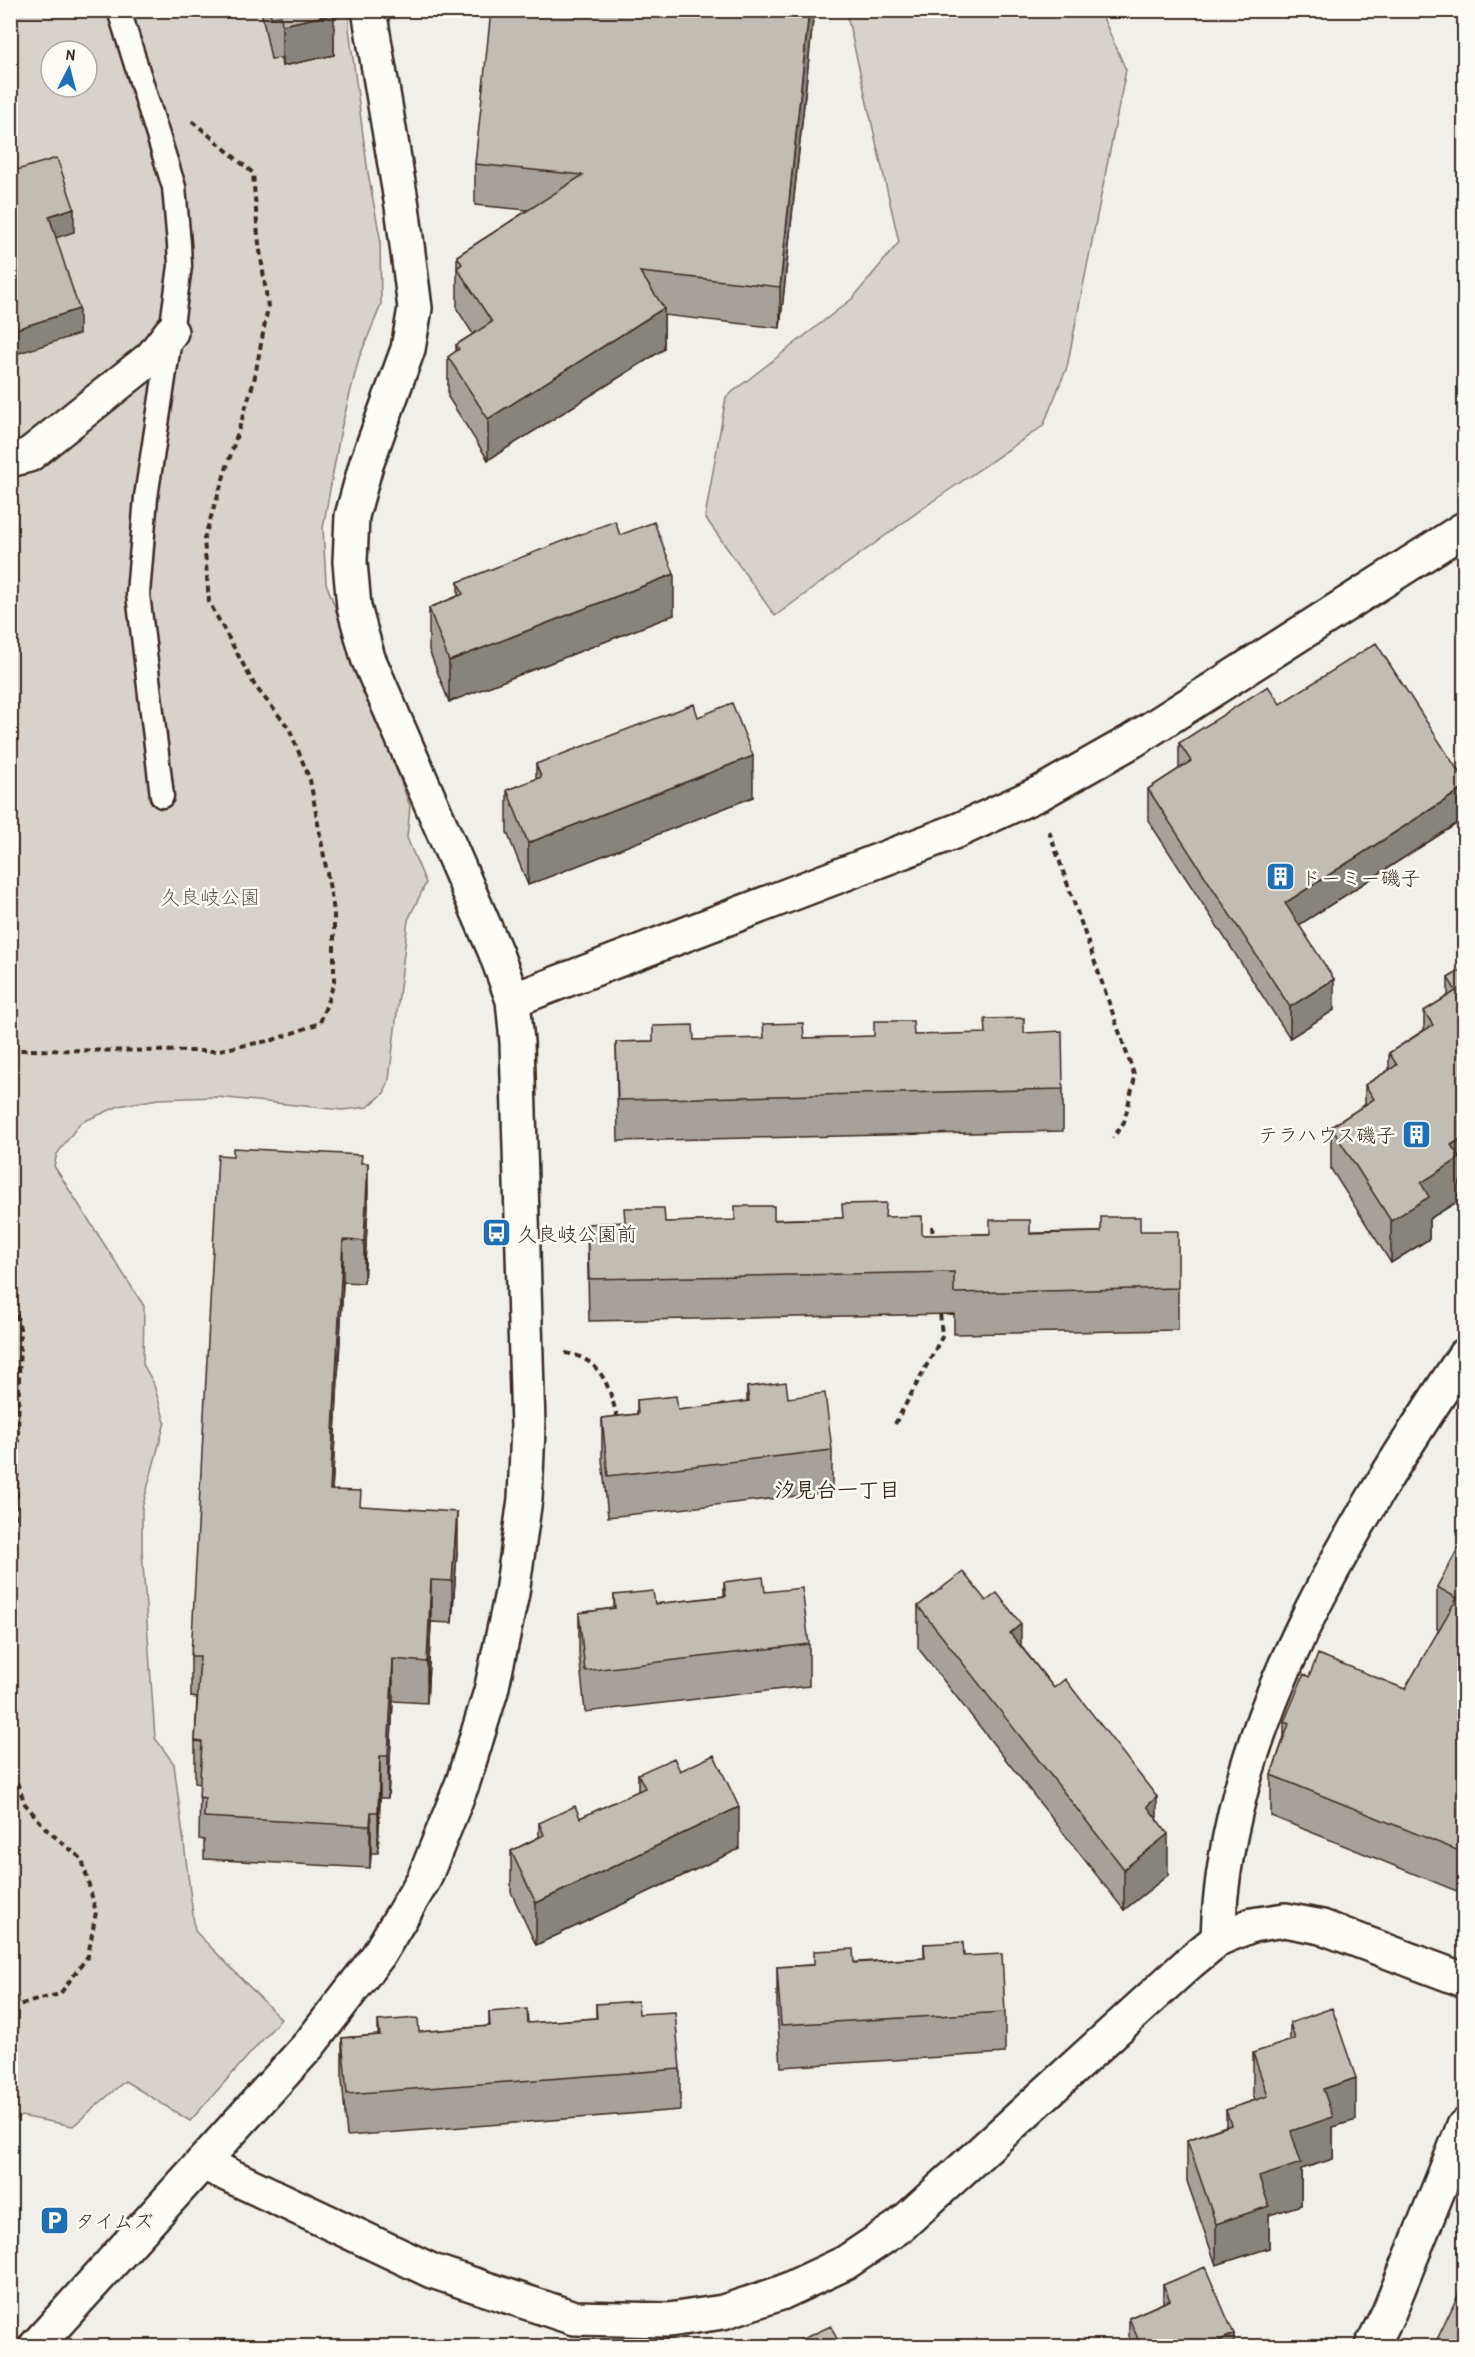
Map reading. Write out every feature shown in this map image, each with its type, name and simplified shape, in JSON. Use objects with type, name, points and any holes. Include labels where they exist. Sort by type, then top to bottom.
[{"type":"street","points":[[36,2346],[309,2045],[377,1957],[424,1879],[463,1782],[491,1691],[512,1593],[525,1499],[528,1427],[518,1054],[513,1000],[485,926],[368,658],[354,607],[350,562],[352,516],[366,465],[408,349],[415,308],[402,206],[369,10]]},
{"type":"street","points":[[10,460],[29,455],[152,357],[171,332]]},
{"type":"street","points":[[513,1000],[959,830],[1042,792],[1132,741],[1464,529]]},
{"type":"street","points":[[1218,1939],[1220,1890],[1243,1779],[1275,1686],[1328,1581],[1385,1482],[1464,1356]]},
{"type":"street","points":[[203,2163],[432,2271],[574,2318],[669,2320],[723,2312],[781,2293],[845,2263],[900,2226],[1218,1939],[1252,1924],[1286,1920],[1322,1927],[1464,1980]]},
{"type":"street","points":[[1372,2346],[1394,2302],[1464,2126]]},
{"type":"lane","points":[[119,10],[174,187],[179,244],[180,266],[146,497],[138,594],[162,796]]},
{"type":"path","points":[[10,1050],[214,1051],[273,1040],[320,1023],[334,983],[334,911],[309,780],[290,728],[255,686],[208,602],[204,539],[254,381],[268,307],[258,236],[253,173],[201,125],[171,106],[152,111]]},
{"type":"path","points":[[1048,828],[1135,1077],[1124,1122],[1113,1138]]},
{"type":"path","points":[[932,1226],[934,1248]]},
{"type":"path","points":[[10,1294],[20,1328],[17,1491],[10,1581]]},
{"type":"path","points":[[895,1424],[942,1337],[939,1304]]},
{"type":"path","points":[[556,1352],[580,1355],[595,1364],[614,1403],[618,1422]]},
{"type":"path","points":[[10,1763],[26,1804],[48,1831],[82,1860],[96,1912],[88,1956],[60,1994],[10,2007]]},
{"type":"green space","name":"久良岐公園","points":[[11,11],[349,11],[349,28],[368,173],[380,237],[381,305],[359,358],[341,429],[323,528],[326,583],[410,806],[407,838],[426,883],[408,920],[389,1080],[384,1093],[368,1107],[342,1110],[217,1097],[158,1099],[119,1106],[80,1123],[57,1154],[54,1166],[144,1306],[143,1364],[153,1382],[165,1422],[142,1508],[142,1550],[155,1738],[174,1764],[195,1931],[281,2019],[190,2121],[125,2081],[73,2126],[21,2116],[15,2120],[11,2129]]},
{"type":"green space","points":[[846,11],[1100,11],[1126,70],[1067,367],[1043,426],[933,501],[775,616],[705,517],[726,397],[853,298],[899,242]]},
{"type":"building","points":[[270,10],[333,10],[334,14],[282,25],[281,16],[271,17]]},
{"type":"building","points":[[491,10],[591,10],[614,13],[614,10],[809,10],[780,287],[640,272],[664,308],[488,419],[448,357],[459,349],[456,345],[492,322],[457,268],[462,264],[457,256],[583,175],[475,164]]},
{"type":"building","points":[[57,158],[74,208],[49,216],[79,309],[10,331],[10,172]]},
{"type":"building","points":[[615,521],[620,535],[654,522],[674,574],[449,661],[429,608],[463,594],[458,582]]},
{"type":"building","name":"ドーミー磯子","points":[[1376,643],[1464,780],[1464,788],[1285,903],[1334,979],[1290,1007],[1148,789],[1191,761],[1179,743],[1268,686],[1280,704]]},
{"type":"building","points":[[732,703],[753,756],[528,843],[507,790],[541,777],[536,764],[694,704],[698,717]]},
{"type":"building","name":"テラハウス磯子","points":[[1464,968],[1464,1137],[1451,1145],[1460,1158],[1421,1183],[1429,1197],[1391,1221],[1331,1127],[1374,1099],[1365,1085],[1397,1065],[1389,1053],[1433,1025],[1424,1011],[1456,991],[1448,978]]},
{"type":"building","points":[[1024,1018],[1024,1033],[1062,1031],[1063,1089],[618,1100],[616,1042],[653,1041],[653,1026],[693,1025],[694,1040],[764,1038],[763,1024],[803,1023],[804,1038],[874,1036],[874,1021],[913,1021],[914,1035],[986,1033],[985,1019]]},
{"type":"building","points":[[233,1148],[362,1155],[361,1163],[368,1163],[364,1241],[343,1240],[330,1490],[361,1491],[360,1506],[457,1512],[452,1581],[431,1580],[427,1662],[393,1659],[388,1756],[380,1756],[378,1812],[371,1812],[370,1826],[204,1817],[205,1798],[199,1797],[202,1742],[195,1741],[200,1656],[191,1656],[218,1155],[233,1156]]},
{"type":"building","points":[[886,1203],[885,1217],[922,1216],[922,1235],[990,1234],[990,1220],[1030,1220],[1030,1234],[1101,1232],[1101,1217],[1140,1217],[1140,1231],[1178,1231],[1178,1288],[954,1293],[954,1272],[589,1279],[587,1224],[625,1222],[624,1208],[664,1208],[665,1222],[735,1220],[735,1206],[774,1206],[774,1220],[843,1218],[842,1204]]},
{"type":"building","points":[[786,1382],[788,1398],[825,1393],[832,1450],[608,1476],[602,1418],[638,1414],[637,1400],[676,1396],[678,1410],[749,1401],[747,1387]]},
{"type":"building","points":[[1464,1538],[1464,1853],[1271,1775],[1289,1724],[1284,1722],[1304,1674],[1309,1677],[1318,1654],[1405,1689],[1457,1598],[1437,1587]]},
{"type":"building","points":[[963,1572],[986,1601],[997,1593],[1021,1624],[1010,1633],[1054,1688],[1065,1679],[1157,1797],[1147,1806],[1168,1834],[1124,1869],[918,1606]]},
{"type":"building","points":[[763,1577],[765,1592],[802,1588],[809,1644],[585,1671],[579,1613],[615,1608],[614,1595],[653,1591],[655,1604],[726,1596],[724,1582]]},
{"type":"building","points":[[714,1755],[739,1807],[536,1903],[511,1851],[544,1835],[539,1823],[575,1806],[580,1818],[645,1788],[638,1774],[674,1758],[680,1771]]},
{"type":"building","points":[[963,1942],[964,1956],[1002,1954],[1005,2012],[781,2025],[777,1967],[814,1965],[814,1951],[853,1949],[854,1963],[925,1958],[924,1944]]},
{"type":"building","points":[[638,2001],[639,2014],[675,2012],[680,2069],[347,2094],[342,2038],[380,2035],[378,2021],[418,2018],[419,2032],[490,2026],[489,2012],[527,2009],[528,2023],[597,2018],[596,2004]]},
{"type":"building","points":[[1332,2008],[1356,2078],[1323,2089],[1333,2117],[1291,2131],[1301,2163],[1259,2177],[1269,2206],[1216,2224],[1187,2140],[1231,2125],[1226,2110],[1268,2096],[1253,2053],[1295,2039],[1290,2023]]},
{"type":"building","points":[[1205,2267],[1234,2334],[1206,2346],[1141,2346],[1129,2318],[1170,2300],[1163,2285]]},
{"type":"building","points":[[1462,2287],[1464,2288],[1464,2346],[1434,2346]]},
{"type":"building","points":[[831,2326],[840,2346],[789,2345]]},
{"type":"place","name":"ドーミー磯子","points":[[1280,877]]},
{"type":"place","name":"テラハウス磯子","points":[[1417,1134]]},
{"type":"place","name":"久良岐公園前","points":[[496,1233]]},
{"type":"place","name":"タイムズ","points":[[54,2220]]},
{"type":"district","name":"汐見台一丁目","points":[[837,1489]]}]
